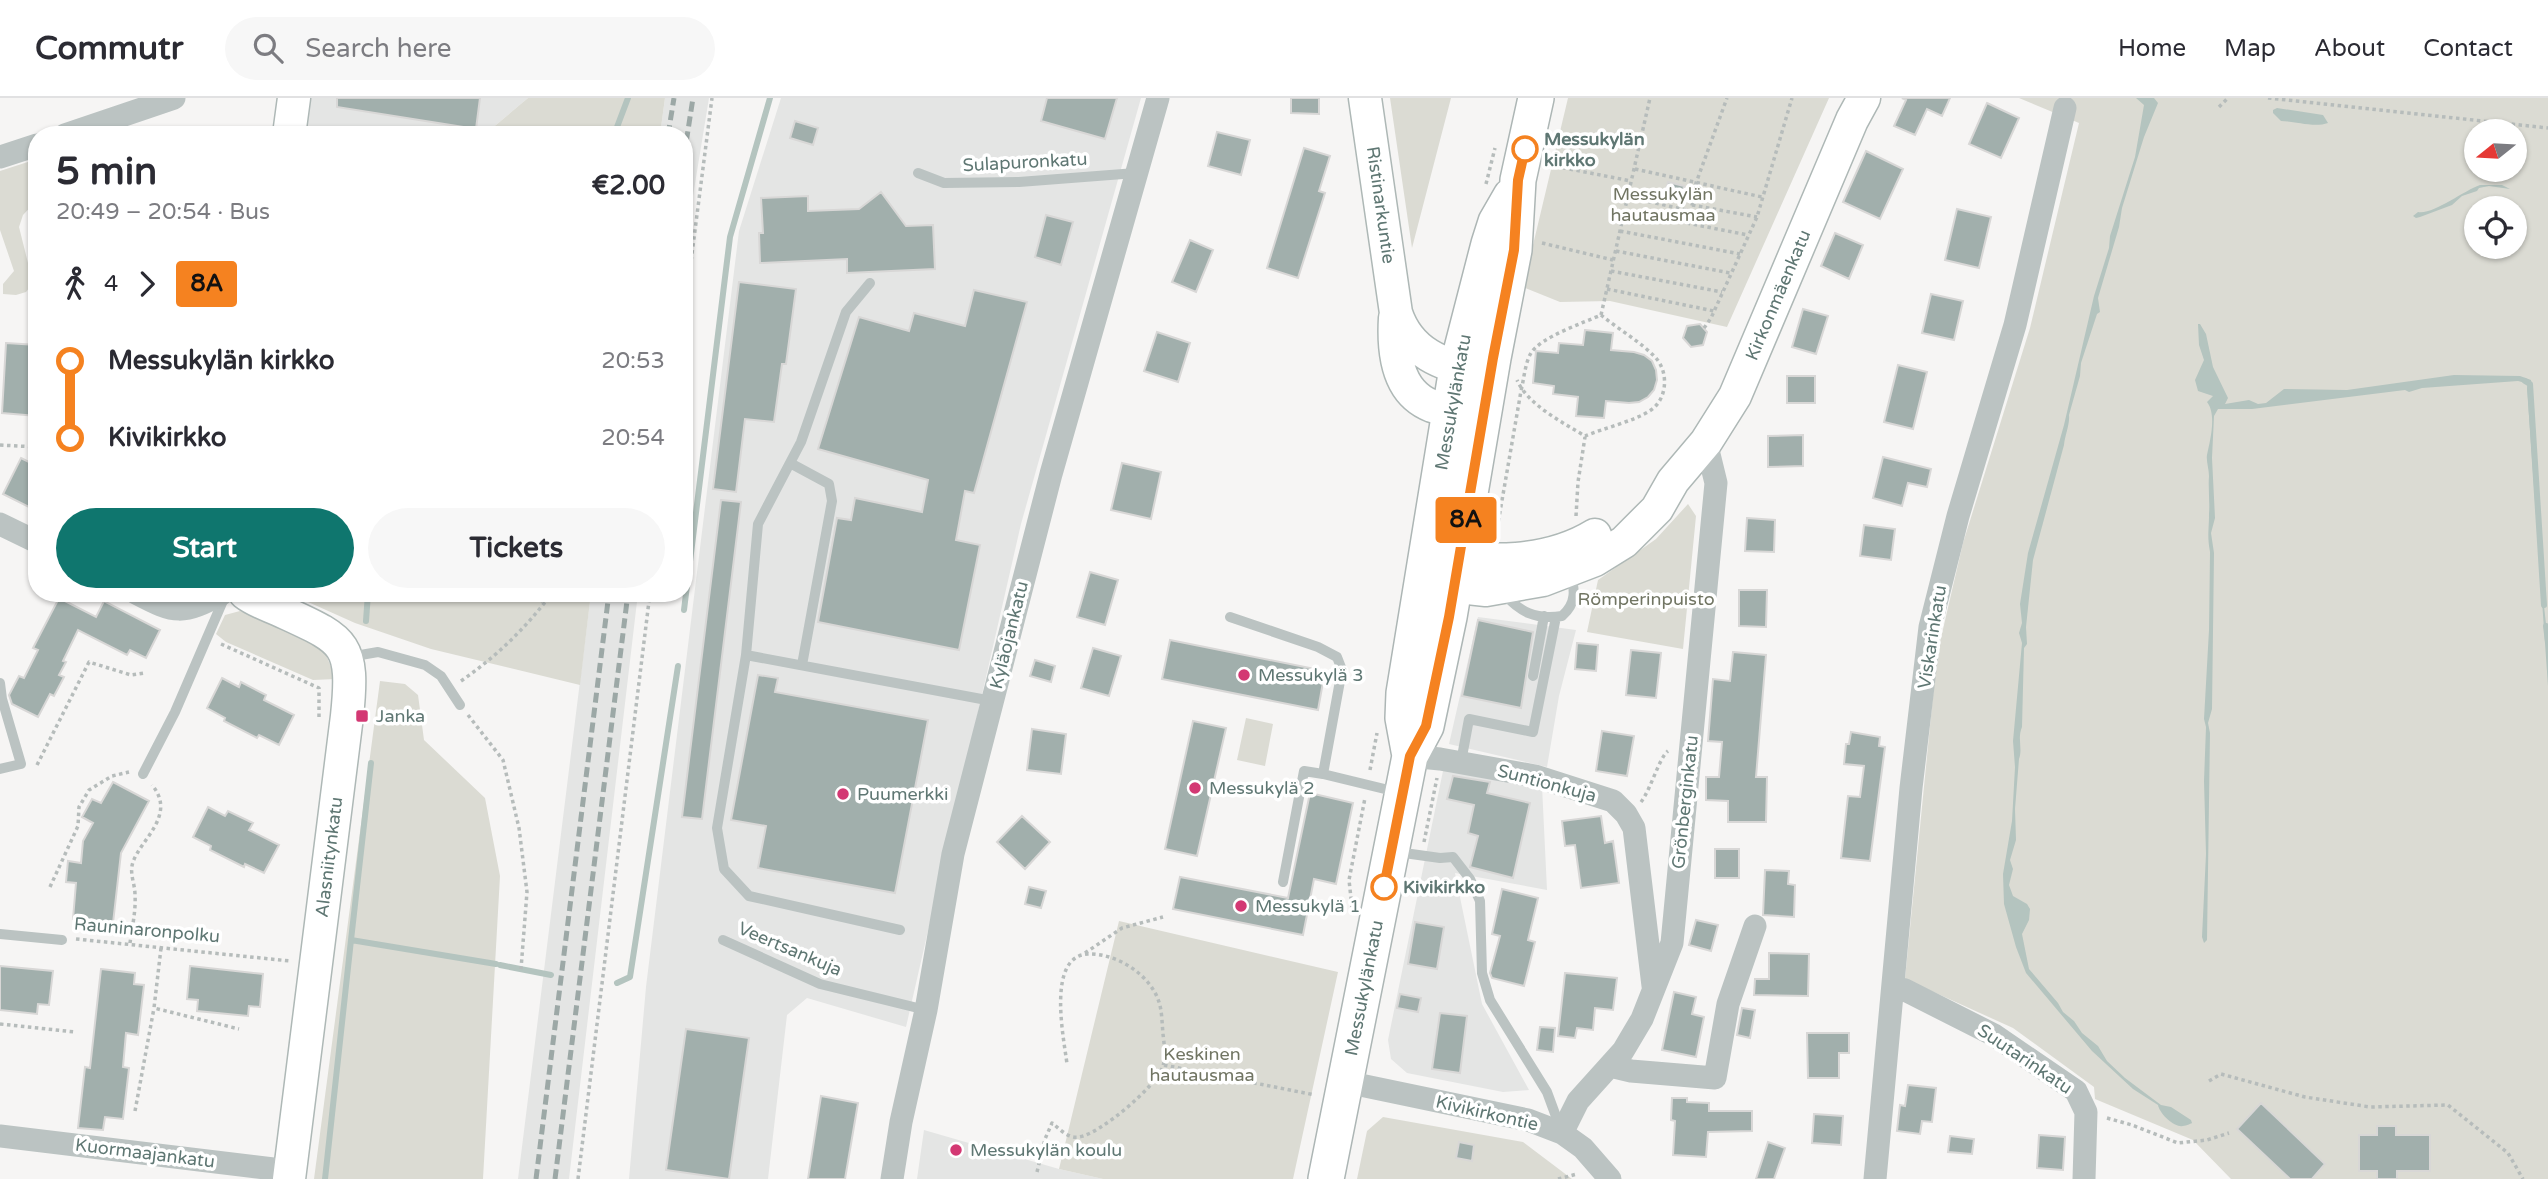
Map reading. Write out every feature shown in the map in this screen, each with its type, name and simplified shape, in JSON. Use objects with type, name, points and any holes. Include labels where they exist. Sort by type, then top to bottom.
[{"type":"main road","points":[[290,126],[294,98]]},
{"type":"main road","name":"Ristinarkuntie","points":[[1365,98],[1400,327],[1412,344],[1427,355],[1457,368],[1491,375]]},
{"type":"main road","name":"Messukylänkatu","points":[[1440,570],[1484,415],[1514,250],[1533,172],[1536,98]]},
{"type":"main road","name":"Kirkonmäenkatu","points":[[1440,570],[1503,561],[1595,560],[1624,542],[1657,509],[1673,481],[1706,442],[1735,396],[1852,120],[1864,98]]},
{"type":"main road","name":"Messukylänkatu","points":[[1326,1179],[1333,1089],[1392,851],[1410,756],[1426,726],[1440,570],[1449,410],[1457,368],[1496,222],[1533,172]]},
{"type":"main road","name":"Ristinarkuntie","points":[[1396,313],[1394,339],[1401,375],[1418,398],[1435,408],[1484,415]]},
{"type":"main road","name":"Kirkonmäenkatu","points":[[1440,570],[1486,590],[1543,580],[1566,560]]},
{"type":"main road","points":[[264,602],[322,630],[336,640],[347,658]]},
{"type":"main road","name":"Alasniitynkatu","points":[[290,1175],[347,716],[350,670],[347,658]]},
{"type":"street","points":[[92,126],[174,98]]},
{"type":"street","name":"Kyläojankatu","points":[[892,1179],[901,1122],[926,1010],[953,854],[1051,474],[1158,98]]},
{"type":"street","name":"Viskarinkatu","points":[[1875,1179],[1911,788],[1930,627],[1958,516],[2015,325],[2065,108]]},
{"type":"street","points":[[0,157],[28,148]]},
{"type":"street","name":"Grönberginkatu","points":[[1562,1133],[1578,1101],[1623,1051],[1642,1019],[1672,943],[1716,484],[1706,442]]},
{"type":"street","points":[[0,524],[28,538]]},
{"type":"street","points":[[157,602],[175,610],[204,602]]},
{"type":"street","name":"Suntionkuja","points":[[1410,756],[1461,762],[1535,776],[1613,801],[1626,814]]},
{"type":"street","points":[[1626,814],[1634,828],[1654,989]]},
{"type":"street","points":[[1610,1066],[1631,1072],[1715,1078],[1728,1004],[1755,926]]},
{"type":"street","name":"Suutarinkatu","points":[[1894,987],[1994,1035],[2076,1091],[2086,1112],[2084,1179]]},
{"type":"street","name":"Kivikirkontie","points":[[1333,1089],[1528,1119],[1562,1133],[1586,1152],[1609,1179]]},
{"type":"street","name":"Kuormaajankatu","points":[[0,1136],[290,1175]]},
{"type":"lane","name":"Sulapuronkatu","points":[[918,173],[944,183],[1019,182],[1136,173]]},
{"type":"lane","points":[[870,283],[846,312],[801,442],[758,524],[746,655],[717,828],[724,869],[749,896],[900,930]]},
{"type":"lane","points":[[790,463],[829,484],[832,501],[802,665]]},
{"type":"lane","points":[[1499,588],[1523,612],[1562,616],[1572,604],[1575,589],[1566,560]]},
{"type":"lane","points":[[143,774],[174,712],[221,602]]},
{"type":"lane","points":[[1533,676],[1550,616]]},
{"type":"lane","points":[[1461,762],[1469,719],[1533,732],[1550,616]]},
{"type":"lane","points":[[1230,617],[1318,647],[1337,657],[1342,670],[1323,774]]},
{"type":"lane","points":[[347,658],[378,652],[425,665],[441,676],[460,705]]},
{"type":"lane","points":[[746,655],[992,701]]},
{"type":"lane","points":[[0,683],[21,764],[0,769]]},
{"type":"lane","points":[[1283,882],[1304,771],[1403,793]]},
{"type":"lane","points":[[1392,851],[1440,859],[1453,857],[1470,879],[1480,901],[1482,973],[1490,1000],[1547,1092],[1562,1133]]},
{"type":"lane","name":"Rauninaronpolku","points":[[0,934],[62,940]]},
{"type":"lane","name":"Veertsankuja","points":[[723,940],[820,984],[926,1010]]},
{"type":"path","points":[[693,246],[712,98]]},
{"type":"path","points":[[1601,315],[1650,98]]},
{"type":"path","points":[[1628,197],[1690,211],[1696,183],[1727,98]]},
{"type":"path","points":[[1704,328],[1757,217],[1793,98]]},
{"type":"path","points":[[2219,107],[2228,98]]},
{"type":"path","points":[[2268,98],[2548,128]]},
{"type":"path","points":[[1634,169],[1762,197]]},
{"type":"path","points":[[1533,172],[1632,181]]},
{"type":"path","points":[[1692,205],[1757,217]]},
{"type":"path","points":[[1625,211],[1748,236]]},
{"type":"path","points":[[1620,231],[1740,254]]},
{"type":"path","points":[[1542,243],[1613,260]]},
{"type":"path","points":[[1616,251],[1731,273]]},
{"type":"path","points":[[1611,271],[1723,292]]},
{"type":"path","points":[[1607,289],[1714,311]]},
{"type":"path","points":[[1495,545],[1521,391],[1530,354],[1540,343],[1601,315]]},
{"type":"path","points":[[1585,436],[1649,412],[1662,401],[1664,388],[1663,372],[1657,359],[1601,315]]},
{"type":"path","points":[[1521,391],[1560,421],[1585,436]]},
{"type":"path","points":[[1576,517],[1585,436]]},
{"type":"path","points":[[0,445],[28,447]]},
{"type":"path","points":[[578,1179],[649,602]]},
{"type":"path","points":[[450,688],[483,666],[544,604]]},
{"type":"path","points":[[207,638],[319,688],[321,702],[318,727]]},
{"type":"path","points":[[21,764],[30,770],[36,767],[89,663],[131,675],[144,673]]},
{"type":"path","points":[[460,705],[503,760],[519,828],[527,892],[521,969]]},
{"type":"path","points":[[1626,814],[1643,799],[1654,781],[1663,755]]},
{"type":"path","points":[[50,887],[78,826],[79,807],[89,790],[112,776],[126,772],[143,774],[157,790],[160,805],[155,828],[133,861],[131,874],[136,893],[130,943]]},
{"type":"path","points":[[1066,1064],[1060,995],[1064,975],[1070,963],[1122,928],[1163,917]]},
{"type":"path","name":"Rauninaronpolku","points":[[62,940],[130,943],[290,961],[292,949]]},
{"type":"path","points":[[135,1111],[154,1008],[161,947]]},
{"type":"path","points":[[1037,1172],[1052,1123],[1068,1136],[1077,1138],[1093,1132],[1147,1088],[1164,1065],[1159,1001],[1147,979],[1119,961],[1097,954],[1083,954]]},
{"type":"path","points":[[154,1008],[239,1029]]},
{"type":"path","points":[[0,1024],[75,1032]]},
{"type":"path","points":[[1164,1065],[1333,1089]]},
{"type":"path","points":[[2209,1081],[2221,1074],[2305,1097],[2370,1107],[2448,1105],[2508,1153],[2524,1179]]},
{"type":"path","points":[[2086,1112],[2132,1125],[2178,1143],[2207,1140],[2229,1133]]},
{"type":"path","points":[[1558,1179],[1586,1171]]},
{"type":"shaded area","points":[[308,98],[528,98],[495,126],[303,126]]},
{"type":"shaded area","points":[[665,98],[709,98],[693,196],[693,126],[661,126]]},
{"type":"shaded area","points":[[781,98],[1141,98],[1021,524],[906,1027],[807,998],[787,1015],[768,1179],[629,1179],[646,987],[739,231]]},
{"type":"shaded area","points":[[2136,98],[2154,98],[2158,103],[2144,137],[2122,208],[2098,298],[2100,312],[2097,314],[2081,363],[2064,445],[2033,560],[2026,627],[2027,644],[2024,648],[2022,727],[2015,809],[2016,840],[2010,860],[2013,869],[2009,885],[2013,896],[2027,904],[2030,909],[2029,920],[2022,934],[2029,969],[2063,1012],[2098,1046],[2107,1061],[2125,1078],[2161,1105],[2171,1107],[2191,1120],[2192,1123],[2181,1126],[2169,1121],[2158,1105],[2133,1089],[2092,1051],[2026,973],[2004,904],[2003,874],[2012,821],[2015,767],[2013,741],[2022,643],[2019,633],[2022,623],[2020,604],[2028,553],[2064,425],[2110,236],[2135,157],[2144,105]]},
{"type":"shaded area","points":[[2277,108],[2323,115],[2328,123],[2310,125],[2281,121],[2273,113]]},
{"type":"shaded area","points":[[2480,185],[2502,185],[2510,189],[2489,186],[2479,188],[2462,196],[2452,205],[2420,217],[2413,216],[2418,212],[2432,210]]},
{"type":"shaded area","points":[[2198,324],[2206,334],[2213,367],[2228,398],[2225,404],[2249,400],[2258,404],[2266,403],[2284,389],[2347,390],[2454,375],[2520,376],[2531,380],[2548,642],[2548,686],[2527,388],[2529,384],[2518,381],[2422,388],[2409,392],[2405,390],[2252,409],[2218,409],[2214,416],[2212,458],[2215,518],[2211,533],[2214,553],[2212,709],[2208,723],[2207,940],[2204,943],[2204,719],[2210,552],[2207,457],[2212,421],[2207,402],[2213,396],[2198,391],[2195,380],[2204,360],[2199,345]]},
{"type":"shaded area","points":[[590,602],[637,602],[569,1179],[518,1179]]},
{"type":"shaded area","points":[[1478,617],[1576,630],[1559,696],[1547,767],[1449,744]]},
{"type":"shaded area","points":[[1444,766],[1542,786],[1547,890],[1455,873],[1482,1004],[1529,1090],[1503,1092],[1407,1073],[1391,1059],[1388,1040]]},
{"type":"shaded area","name":"Messukylän koulu","points":[[924,1130],[1059,1169],[1103,1179],[917,1179]]},
{"type":"green space","points":[[528,98],[665,98],[661,126],[495,126]]},
{"type":"green space","points":[[1390,98],[1451,98],[1412,248]]},
{"type":"green space","name":"Messukylän hautausmaa","points":[[1568,98],[1829,98],[1727,327],[1610,301],[1560,302],[1523,287]]},
{"type":"green space","points":[[2019,98],[2548,98],[2548,1179],[2231,1179],[2193,1140],[2095,1099],[2094,1087],[2013,1028],[1905,979],[1937,655],[1963,543],[2030,328],[2079,123]]},
{"type":"green space","points":[[28,162],[28,210],[19,227],[28,263],[28,289],[16,295],[3,294],[3,284],[14,271],[0,230],[0,171]]},
{"type":"green space","name":"Römperinpuisto","points":[[1688,504],[1696,516],[1683,649],[1587,632],[1598,580],[1656,539]]},
{"type":"green space","points":[[308,602],[590,602],[580,685],[431,649],[355,623]]},
{"type":"green space","points":[[240,611],[308,639],[324,650],[336,679],[313,680],[226,642],[216,634],[225,615]]},
{"type":"green space","points":[[380,681],[405,684],[418,695],[424,740],[485,798],[500,876],[483,1179],[314,1179]]},
{"type":"green space","points":[[1246,718],[1273,724],[1265,766],[1237,760]]},
{"type":"green space","name":"Keskinen hautausmaa","points":[[1119,921],[1338,972],[1293,1179],[1103,1179],[1059,1169]]},
{"type":"green space","points":[[1383,1117],[1523,1142],[1572,1179],[1357,1179],[1367,1131]]},
{"type":"building","points":[[337,98],[480,98],[476,126],[457,126],[337,107]]},
{"type":"building","points":[[1047,98],[1117,98],[1105,139],[1041,121]]},
{"type":"building","points":[[1291,98],[1319,98],[1319,114],[1291,113]]},
{"type":"building","points":[[1902,98],[1950,98],[1942,116],[1927,109],[1915,135],[1894,126],[1906,100]]},
{"type":"building","points":[[1987,103],[2019,118],[2001,158],[1969,144]]},
{"type":"building","points":[[795,121],[818,128],[813,145],[790,138]]},
{"type":"building","points":[[1217,132],[1250,140],[1241,175],[1208,166]]},
{"type":"building","points":[[1304,148],[1330,156],[1319,191],[1325,193],[1298,278],[1267,268]]},
{"type":"building","points":[[1866,151],[1903,169],[1880,219],[1843,202]]},
{"type":"building","points":[[1668,182],[1684,186],[1681,201],[1664,197]]},
{"type":"building","points":[[881,192],[906,226],[933,225],[935,269],[847,273],[847,259],[760,263],[759,233],[763,233],[761,198],[808,196],[808,211],[859,209]]},
{"type":"building","points":[[1957,209],[1991,217],[1979,268],[1945,260]]},
{"type":"building","points":[[1046,215],[1073,222],[1061,265],[1035,257]]},
{"type":"building","points":[[1835,233],[1863,245],[1849,279],[1821,266]]},
{"type":"building","points":[[1190,240],[1213,250],[1196,292],[1172,282]]},
{"type":"building","points":[[739,282],[796,289],[786,364],[782,364],[774,422],[745,419],[736,492],[713,489]]},
{"type":"building","points":[[974,290],[1027,302],[974,493],[965,491],[956,540],[980,545],[959,650],[818,622],[837,518],[851,520],[855,498],[922,512],[928,480],[818,449],[859,317],[909,331],[914,313],[965,326]]},
{"type":"building","points":[[1931,294],[1963,301],[1954,340],[1922,333]]},
{"type":"building","points":[[1803,309],[1828,316],[1816,354],[1792,347]]},
{"type":"building","points":[[1700,324],[1707,332],[1703,345],[1691,347],[1683,338],[1687,326]]},
{"type":"building","points":[[1585,330],[1613,333],[1611,350],[1634,352],[1652,361],[1657,380],[1648,397],[1629,403],[1606,401],[1604,418],[1576,416],[1578,397],[1553,394],[1554,386],[1533,383],[1536,351],[1558,353],[1559,343],[1583,345]]},
{"type":"building","points":[[1157,332],[1190,343],[1178,382],[1144,371]]},
{"type":"building","points":[[6,343],[28,344],[28,415],[2,413]]},
{"type":"building","points":[[1898,365],[1927,372],[1913,429],[1884,422]]},
{"type":"building","points":[[1787,376],[1815,376],[1815,403],[1787,403]]},
{"type":"building","points":[[1803,435],[1803,466],[1768,467],[1768,436]]},
{"type":"building","points":[[1883,457],[1931,469],[1927,487],[1908,483],[1902,506],[1873,498]]},
{"type":"building","points":[[21,458],[28,462],[28,506],[3,494]]},
{"type":"building","points":[[1122,463],[1161,472],[1151,519],[1111,510]]},
{"type":"building","points":[[721,500],[741,502],[702,819],[682,817]]},
{"type":"building","points":[[1747,518],[1775,520],[1774,552],[1745,551]]},
{"type":"building","points":[[1864,525],[1895,529],[1891,560],[1860,556]]},
{"type":"building","points":[[1090,572],[1118,580],[1105,625],[1077,617]]},
{"type":"building","points":[[1739,590],[1767,590],[1766,627],[1739,626]]},
{"type":"building","points":[[57,602],[67,602],[96,617],[106,602],[160,630],[146,658],[130,650],[127,655],[78,630],[63,661],[66,662],[59,675],[64,677],[54,696],[50,694],[38,717],[12,704],[9,695],[19,676],[24,678],[38,650],[33,648]]},
{"type":"building","points":[[1478,620],[1533,632],[1521,708],[1462,696]]},
{"type":"building","name":"Messukylä 3","points":[[1170,640],[1325,671],[1318,710],[1162,679]]},
{"type":"building","points":[[1577,643],[1598,645],[1596,671],[1575,669]]},
{"type":"building","points":[[1093,648],[1121,656],[1109,696],[1081,688]]},
{"type":"building","points":[[1631,650],[1661,653],[1656,698],[1626,695]]},
{"type":"building","points":[[1733,652],[1766,655],[1756,777],[1767,777],[1766,822],[1728,822],[1728,801],[1706,800],[1706,777],[1719,777],[1722,742],[1708,741],[1713,679],[1730,681]]},
{"type":"building","points":[[1035,660],[1055,666],[1051,682],[1030,676]]},
{"type":"building","name":"Puumerkki","points":[[758,675],[778,678],[775,692],[928,720],[895,893],[758,868],[766,826],[731,820]]},
{"type":"building","points":[[222,678],[239,687],[241,682],[266,695],[264,700],[294,715],[279,745],[259,735],[257,738],[224,721],[225,718],[207,708]]},
{"type":"building","name":"Messukylä 2","points":[[1193,721],[1226,728],[1197,856],[1165,849]]},
{"type":"building","points":[[1032,729],[1066,734],[1061,774],[1027,770]]},
{"type":"building","points":[[1602,731],[1634,736],[1627,776],[1596,771]]},
{"type":"building","points":[[1851,732],[1880,737],[1879,746],[1885,747],[1870,861],[1841,858],[1848,796],[1860,797],[1864,766],[1844,764],[1846,744],[1849,744]]},
{"type":"building","points":[[1453,776],[1490,782],[1487,793],[1530,803],[1513,878],[1470,867],[1478,836],[1468,833],[1474,805],[1447,799]]},
{"type":"building","points":[[113,782],[149,801],[121,853],[113,923],[73,919],[76,883],[66,882],[68,861],[81,863],[83,841],[93,823],[82,817],[92,799],[101,803]]},
{"type":"building","points":[[1310,793],[1353,803],[1336,884],[1314,879],[1303,935],[1173,909],[1180,877],[1288,898]]},
{"type":"building","points":[[208,807],[225,816],[228,811],[253,823],[249,830],[279,845],[264,873],[245,864],[244,867],[210,850],[211,846],[193,837]]},
{"type":"building","points":[[1022,816],[1050,842],[1025,869],[997,842]]},
{"type":"building","points":[[1601,816],[1605,843],[1613,841],[1619,883],[1581,888],[1575,845],[1565,846],[1562,821]]},
{"type":"building","points":[[1715,849],[1739,849],[1739,878],[1715,878]]},
{"type":"building","points":[[1765,870],[1789,871],[1788,884],[1795,885],[1794,917],[1763,915]]},
{"type":"building","points":[[1029,887],[1046,891],[1041,908],[1025,904]]},
{"type":"building","points":[[1502,889],[1538,898],[1528,940],[1535,942],[1524,986],[1492,978],[1490,973],[1500,936],[1492,934]]},
{"type":"building","points":[[1696,920],[1718,925],[1711,951],[1689,945]]},
{"type":"building","points":[[1415,922],[1444,927],[1437,969],[1408,964]]},
{"type":"building","points":[[1769,953],[1809,954],[1808,996],[1754,995],[1755,979],[1769,979]]},
{"type":"building","points":[[0,966],[53,971],[49,1005],[38,1004],[37,1014],[0,1010]]},
{"type":"building","points":[[190,966],[263,974],[260,1007],[249,1006],[248,1016],[197,1011],[198,1000],[187,999]]},
{"type":"building","points":[[101,969],[135,973],[134,984],[144,985],[138,1035],[126,1033],[123,1067],[129,1068],[123,1119],[105,1117],[103,1130],[78,1128],[85,1067],[90,1068]]},
{"type":"building","points":[[1565,973],[1617,978],[1613,1010],[1595,1008],[1593,1030],[1577,1028],[1575,1038],[1558,1036]]},
{"type":"building","points":[[1674,992],[1696,997],[1692,1014],[1704,1017],[1696,1057],[1662,1050]]},
{"type":"building","points":[[1400,994],[1421,998],[1418,1012],[1397,1008]]},
{"type":"building","points":[[1742,1008],[1755,1010],[1750,1038],[1737,1035]]},
{"type":"building","points":[[1440,1013],[1467,1016],[1460,1073],[1432,1069]]},
{"type":"building","points":[[1540,1027],[1555,1028],[1553,1052],[1537,1050]]},
{"type":"building","points":[[686,1029],[749,1038],[729,1179],[666,1170]]},
{"type":"building","points":[[1807,1033],[1849,1033],[1849,1053],[1839,1053],[1839,1078],[1808,1078]]},
{"type":"building","points":[[1908,1085],[1936,1088],[1932,1122],[1922,1121],[1920,1134],[1897,1131],[1900,1105],[1905,1106]]},
{"type":"building","points":[[821,1096],[858,1103],[845,1179],[808,1179]]},
{"type":"building","points":[[1672,1098],[1709,1103],[1709,1111],[1752,1111],[1752,1131],[1708,1132],[1706,1157],[1673,1155],[1675,1121],[1671,1120]]},
{"type":"building","points":[[2261,1103],[2325,1164],[2312,1179],[2290,1179],[2237,1129]]},
{"type":"building","points":[[1814,1114],[1843,1116],[1841,1145],[1812,1143]]},
{"type":"building","points":[[2377,1126],[2396,1126],[2396,1135],[2430,1135],[2430,1171],[2397,1171],[2397,1179],[2377,1179],[2377,1171],[2359,1171],[2359,1135],[2377,1135]]},
{"type":"building","points":[[2039,1135],[2065,1137],[2063,1170],[2037,1168]]},
{"type":"building","points":[[1950,1136],[1974,1139],[1972,1154],[1948,1152]]},
{"type":"building","points":[[1459,1142],[1474,1145],[1472,1161],[1456,1158]]},
{"type":"building","points":[[1768,1142],[1785,1148],[1774,1179],[1756,1179]]},
{"type":"waterway","points":[[617,126],[628,98]]},
{"type":"waterway","points":[[693,537],[730,237],[770,98]]},
{"type":"waterway","points":[[2525,381],[2530,384],[2544,605]]},
{"type":"waterway","points":[[366,621],[367,602]]},
{"type":"waterway","points":[[684,610],[685,602]]},
{"type":"waterway","points":[[2546,626],[2548,642]]},
{"type":"waterway","points":[[617,983],[630,977],[678,666]]},
{"type":"waterway","points":[[351,940],[371,763]]},
{"type":"waterway","points":[[325,1179],[351,940],[496,964]]},
{"type":"waterway","points":[[500,965],[551,975]]},
{"type":"railway","points":[[669,126],[674,98]]},
{"type":"railway","points":[[689,126],[693,98]]},
{"type":"railway","points":[[536,1179],[608,602]]},
{"type":"railway","points":[[555,1179],[627,602]]},
{"type":"bus line","name":"8A","points":[[1384,887],[1410,756],[1426,726],[1449,617],[1514,250],[1518,180],[1525,149]]},
{"type":"place","name":"Messukylän kirkko","points":[[1525,149]]},
{"type":"place","name":"Messukylä 3","points":[[1244,675]]},
{"type":"place","name":"Janka","points":[[362,716]]},
{"type":"place","name":"Messukylä 2","points":[[1195,788]]},
{"type":"place","name":"Puumerkki","points":[[843,794]]},
{"type":"place","name":"Kivikirkko","points":[[1384,887]]},
{"type":"place","name":"Messukylä 1","points":[[1241,906]]},
{"type":"place","name":"Messukylän koulu","points":[[956,1150]]}]
